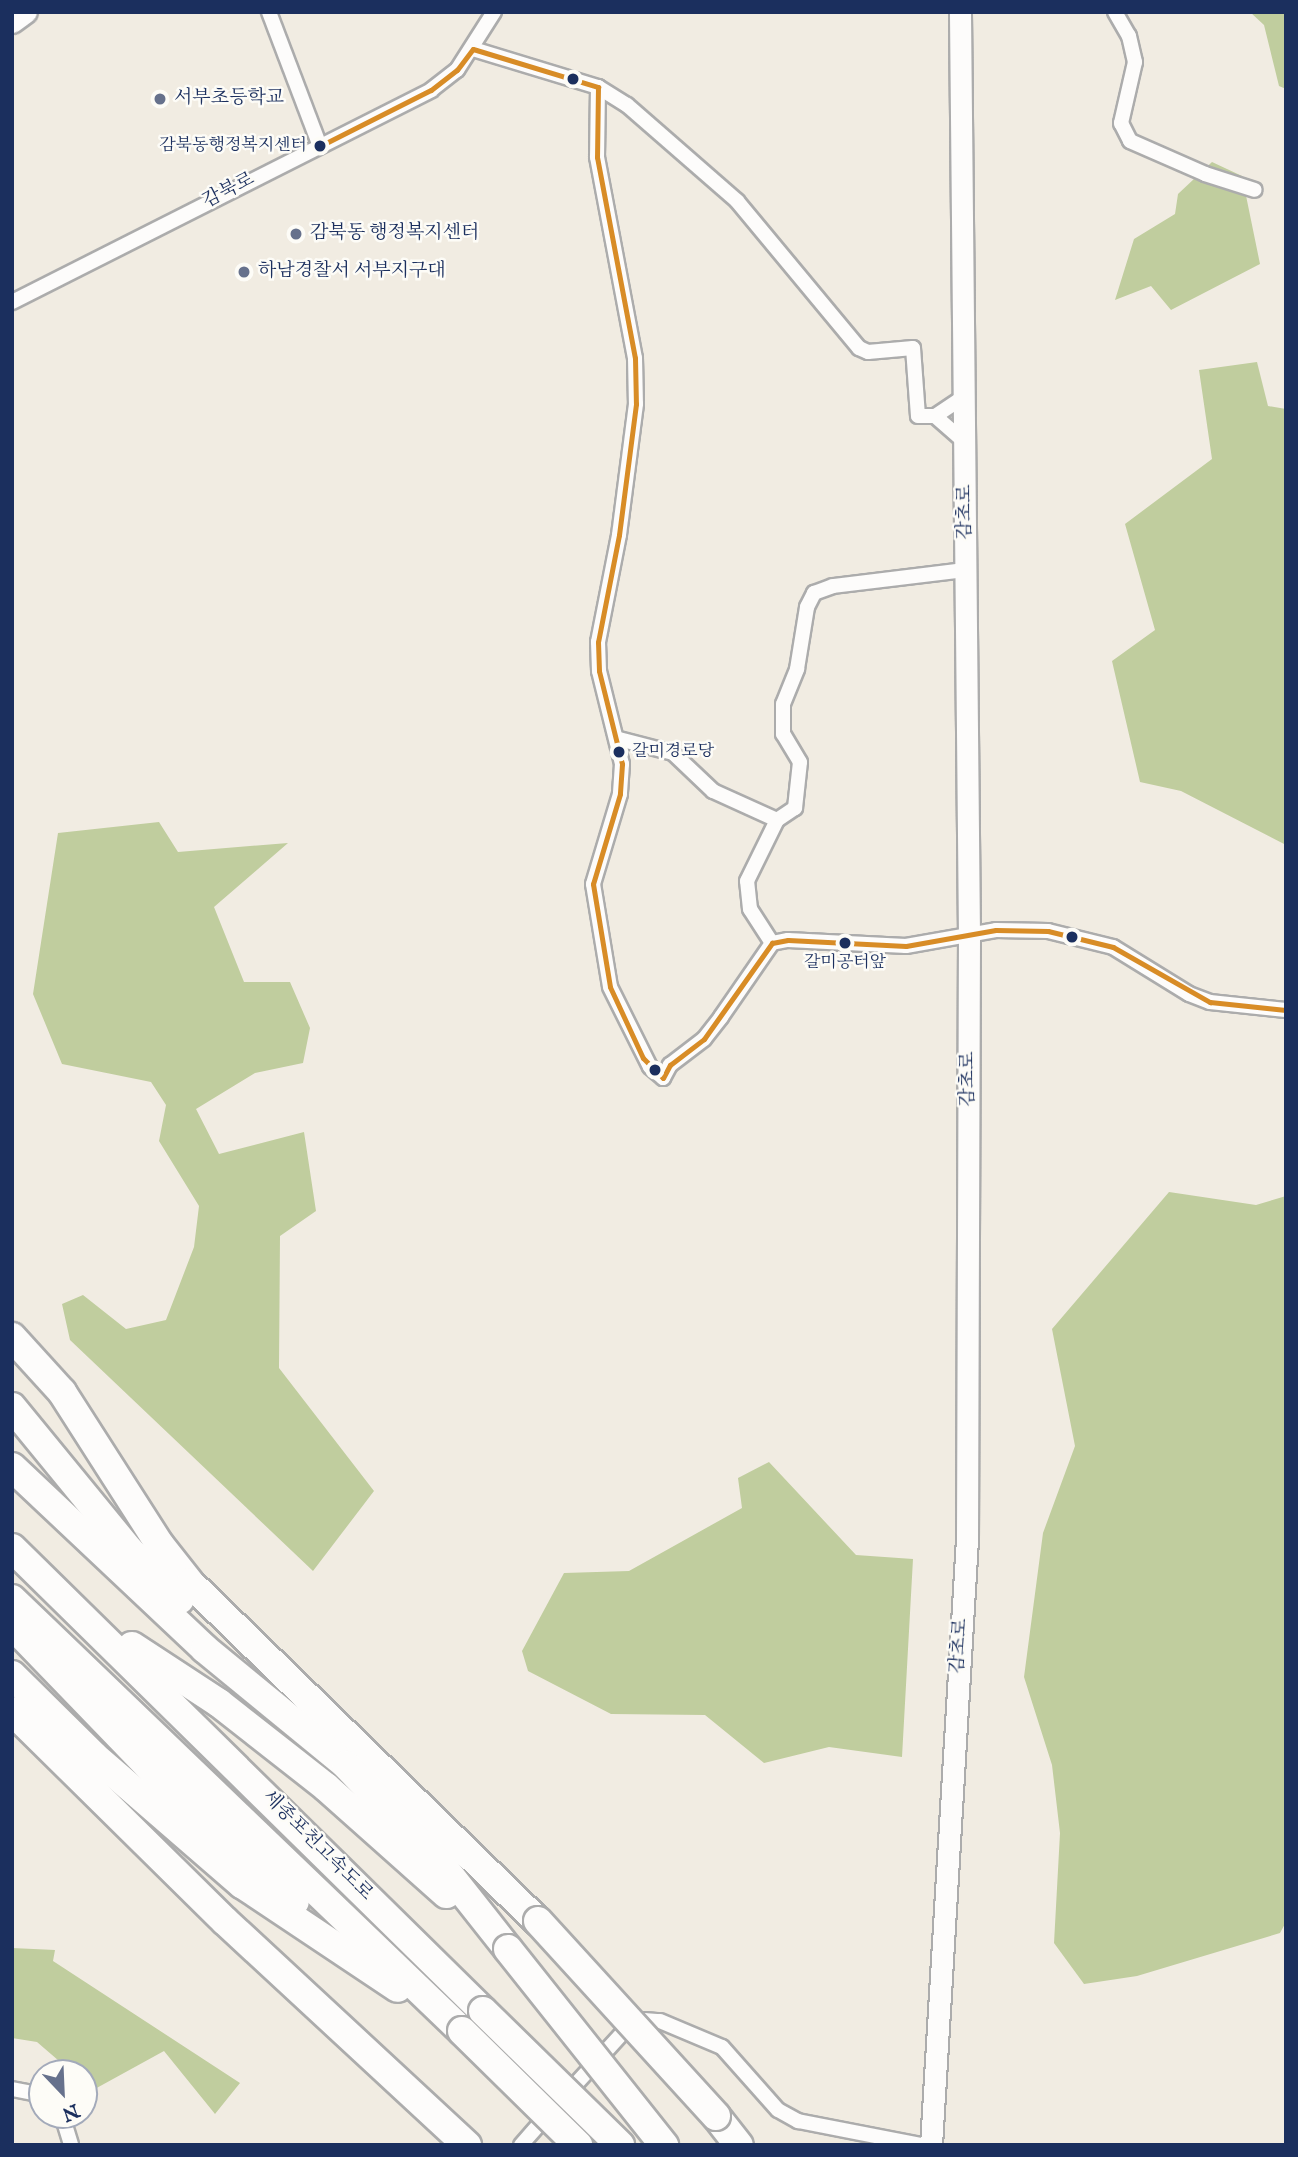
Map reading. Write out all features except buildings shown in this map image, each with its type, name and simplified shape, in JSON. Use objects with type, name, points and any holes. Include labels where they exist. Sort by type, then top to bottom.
[{"type":"highway","points":[[12,1337],[75,1411],[160,1545],[190,1583],[538,1921],[716,2116],[738,2145]]},
{"type":"highway","points":[[12,1407],[129,1550],[474,1858]]},
{"type":"highway","points":[[12,1467],[205,1649],[346,1765],[444,1868],[664,2145]]},
{"type":"highway","name":"세종포천고속도로","points":[[12,1548],[620,2145]]},
{"type":"highway","name":"세종포천고속도로","points":[[12,1599],[578,2145]]},
{"type":"highway","points":[[78,1612],[219,1703],[326,1787],[508,1949]]},
{"type":"highway","points":[[12,1625],[155,1773],[361,1964]]},
{"type":"highway","points":[[12,1675],[180,1833],[243,1884],[462,2031]]},
{"type":"highway","points":[[12,1711],[467,2145]]},
{"type":"highway","points":[[12,1735],[305,2005],[399,2083]]},
{"type":"main road","points":[[12,22],[26,12]]},
{"type":"main road","name":"감초로","points":[[931,2145],[967,1539],[969,935],[960,12]]},
{"type":"street","points":[[269,12],[320,146]]},
{"type":"street","name":"감북로","points":[[12,302],[430,90],[457,70],[495,12]]},
{"type":"street","points":[[1115,12],[1129,36],[1135,62],[1121,123],[1130,141],[1205,174],[1255,190]]},
{"type":"street","points":[[473,49],[598,87],[627,105],[737,201],[859,348],[867,352],[913,348],[918,416],[934,416],[965,396]]},
{"type":"street","points":[[598,87],[597,157],[635,358],[636,404],[619,535],[598,642],[599,671],[619,739],[620,794],[596,866],[594,894],[610,987],[650,1067],[663,1078],[670,1065],[704,1039],[772,943]]},
{"type":"street","points":[[934,416],[965,443]]},
{"type":"street","points":[[772,943],[750,909],[747,881],[777,820],[795,808],[800,784],[800,762],[783,734],[783,704],[797,669],[807,607],[814,593],[833,586],[966,570]]},
{"type":"street","points":[[619,739],[673,752],[713,791],[777,820]]},
{"type":"street","points":[[772,943],[842,940],[906,946],[996,930],[1048,930],[1113,947],[1189,994],[1210,1002],[1286,1010]]},
{"type":"street","points":[[521,2145],[628,2027],[644,2020],[660,2021],[722,2047],[778,2110],[798,2121],[922,2145]]},
{"type":"green space","points":[[1250,12],[1286,12],[1286,89],[1279,86],[1264,25]]},
{"type":"green space","points":[[1212,162],[1242,176],[1260,264],[1171,310],[1151,286],[1115,300],[1134,239],[1175,214],[1178,194]]},
{"type":"green space","points":[[1257,362],[1268,406],[1286,409],[1286,845],[1181,791],[1140,782],[1112,661],[1155,630],[1125,524],[1212,459],[1199,370]]},
{"type":"green space","points":[[159,822],[178,852],[288,843],[214,907],[244,982],[290,982],[310,1028],[303,1063],[255,1073],[196,1109],[219,1154],[304,1132],[316,1211],[280,1236],[279,1368],[374,1491],[313,1571],[70,1340],[62,1304],[83,1295],[126,1329],[166,1320],[194,1247],[199,1206],[159,1141],[166,1105],[151,1082],[62,1064],[33,994],[58,833]]},
{"type":"green space","points":[[1169,1192],[1256,1205],[1286,1196],[1286,1922],[1280,1933],[1137,1976],[1084,1984],[1054,1943],[1060,1833],[1052,1765],[1024,1677],[1043,1533],[1075,1446],[1052,1329]]},
{"type":"green space","points":[[769,1462],[856,1555],[913,1559],[902,1757],[829,1747],[764,1763],[705,1715],[611,1714],[528,1671],[522,1651],[564,1573],[629,1571],[742,1508],[738,1478]]},
{"type":"green space","points":[[12,1948],[55,1950],[53,1961],[240,2083],[215,2114],[164,2051],[98,2087],[98,2059],[57,2059],[37,2042],[12,2038]]},
{"type":"transit line","points":[[473,49],[598,87],[597,157],[635,358],[636,404],[619,535],[598,642],[599,671],[622,764],[620,794],[593,884],[610,987],[643,1058],[663,1078]]},
{"type":"transit line","points":[[320,146],[431,90],[457,70],[473,49]]},
{"type":"transit line","points":[[663,1078],[670,1065],[704,1039],[772,943],[788,940],[906,946],[996,930],[1048,931],[1113,947],[1210,1002],[1286,1010]]},
{"type":"place","name":"서부초등학교","points":[[160,99]]},
{"type":"place","name":"감북동행정복지센터","points":[[320,146]]},
{"type":"place","name":"감북동 행정복지센터","points":[[296,234]]},
{"type":"place","name":"하남경찰서 서부지구대","points":[[244,272]]},
{"type":"place","name":"갈미경로당","points":[[619,752]]},
{"type":"place","name":"갈미공터앞","points":[[845,943]]}]
